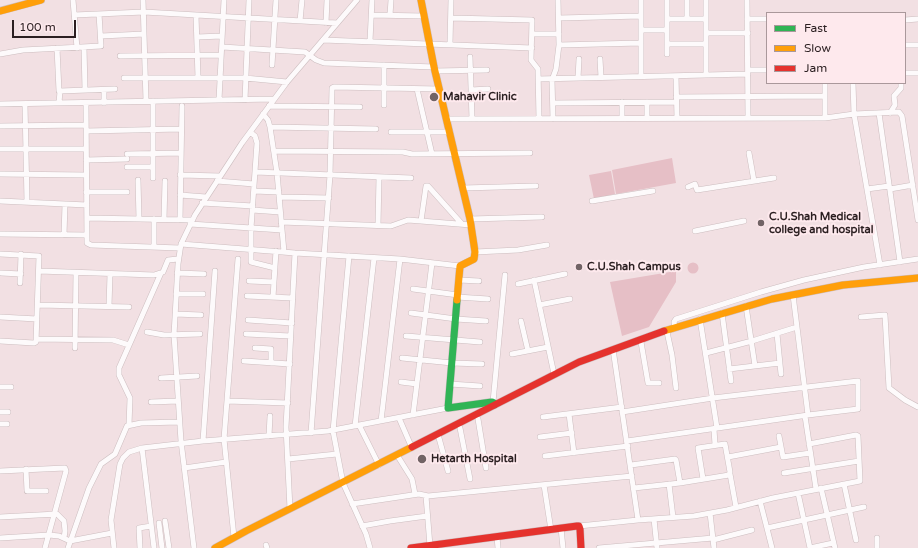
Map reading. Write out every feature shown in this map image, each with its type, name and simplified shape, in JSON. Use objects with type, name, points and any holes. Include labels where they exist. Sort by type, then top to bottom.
[{"type":"main road","points":[[0,11],[41,0]]},
{"type":"main road","points":[[421,0],[434,69],[447,118],[470,222],[475,252],[474,259],[460,266],[448,408],[493,404]]},
{"type":"main road","points":[[219,548],[398,457],[493,404],[579,362],[641,342],[700,319],[746,306],[843,285],[918,278]]},
{"type":"main road","points":[[219,548],[234,537],[290,509],[344,485],[379,465],[460,428],[576,368],[654,334],[671,330]]},
{"type":"main road","points":[[411,548],[450,545],[579,526],[581,548]]},
{"type":"street","points":[[73,0],[77,48]]},
{"type":"street","points":[[143,0],[146,101]]},
{"type":"street","points":[[219,100],[224,0]]},
{"type":"street","points":[[244,100],[249,0]]},
{"type":"street","points":[[272,65],[276,0]]},
{"type":"street","points":[[300,21],[302,0]]},
{"type":"street","points":[[326,23],[327,0]]},
{"type":"street","points":[[194,548],[181,444],[174,335],[178,259],[181,246],[191,222],[206,196],[250,132],[287,82],[357,0]]},
{"type":"street","points":[[370,41],[372,0]]},
{"type":"street","points":[[390,15],[391,0]]},
{"type":"street","points":[[450,44],[451,0]]},
{"type":"street","points":[[553,119],[553,78],[556,69],[559,46],[558,0]]},
{"type":"street","points":[[641,0],[641,76]]},
{"type":"street","points":[[667,0],[667,54]]},
{"type":"street","points":[[687,0],[687,19]]},
{"type":"street","points":[[706,0],[706,75]]},
{"type":"street","points":[[747,0],[748,117]]},
{"type":"street","points":[[74,15],[144,12],[248,17],[337,24]]},
{"type":"street","points":[[0,54],[23,50],[101,46],[99,14]]},
{"type":"street","points":[[196,15],[198,78]]},
{"type":"street","points":[[371,15],[423,16]]},
{"type":"street","points":[[559,18],[641,16]]},
{"type":"street","points":[[451,18],[531,19],[531,60],[538,69],[538,119]]},
{"type":"street","points":[[667,19],[706,19]]},
{"type":"street","points":[[747,19],[766,19]]},
{"type":"street","points":[[906,20],[918,19]]},
{"type":"street","points":[[641,30],[667,30]]},
{"type":"street","points":[[706,33],[748,33]]},
{"type":"street","points":[[101,36],[144,34]]},
{"type":"street","points":[[532,34],[559,34]]},
{"type":"street","points":[[197,37],[222,36]]},
{"type":"street","points":[[323,40],[532,48]]},
{"type":"street","points":[[559,46],[641,43]]},
{"type":"street","points":[[667,44],[706,44]]},
{"type":"street","points":[[906,45],[918,45]]},
{"type":"street","points":[[84,47],[85,90]]},
{"type":"street","points":[[222,47],[305,52],[316,60],[324,63],[384,65],[434,69],[487,70]]},
{"type":"street","points":[[57,48],[59,103]]},
{"type":"street","points":[[120,56],[221,55]]},
{"type":"street","points":[[470,57],[472,118]]},
{"type":"street","points":[[578,78],[579,59]]},
{"type":"street","points":[[600,59],[601,77]]},
{"type":"street","points":[[384,65],[384,105]]},
{"type":"street","points":[[538,79],[706,75],[766,70]]},
{"type":"street","points":[[906,73],[918,73]]},
{"type":"street","points":[[676,76],[677,118]]},
{"type":"street","points":[[124,78],[245,78],[287,82]]},
{"type":"street","points":[[825,84],[825,118]]},
{"type":"street","points":[[853,84],[854,114],[880,265]]},
{"type":"street","points":[[890,113],[895,105],[894,96],[901,88],[901,84]]},
{"type":"street","points":[[311,433],[329,198],[332,87],[439,89]]},
{"type":"street","points":[[59,92],[115,89]]},
{"type":"street","points":[[417,89],[432,154]]},
{"type":"street","points":[[471,90],[488,89]]},
{"type":"street","points":[[104,90],[104,103]]},
{"type":"street","points":[[553,103],[647,102],[676,99],[825,96]]},
{"type":"street","points":[[0,104],[86,104],[146,101],[274,99]]},
{"type":"street","points":[[153,101],[153,178]]},
{"type":"street","points":[[622,102],[622,118]]},
{"type":"street","points":[[647,102],[647,118]]},
{"type":"street","points":[[25,104],[27,202]]},
{"type":"street","points":[[86,104],[86,218],[87,243],[91,245],[154,247],[181,246],[250,249],[400,259],[460,266]]},
{"type":"street","points":[[180,220],[182,106]]},
{"type":"street","points":[[269,106],[360,107]]},
{"type":"street","points":[[447,118],[825,118],[854,114],[899,112],[902,116],[918,220]]},
{"type":"street","points":[[879,113],[900,262]]},
{"type":"street","points":[[263,114],[268,120],[274,151],[284,252]]},
{"type":"street","points":[[0,126],[86,125]]},
{"type":"street","points":[[270,127],[376,129]]},
{"type":"street","points":[[86,131],[181,129]]},
{"type":"street","points":[[250,132],[255,136],[257,143],[250,249],[252,263],[275,268]]},
{"type":"street","points":[[391,132],[450,132]]},
{"type":"street","points":[[0,149],[86,149]]},
{"type":"street","points":[[274,151],[403,152],[410,154],[530,153]]},
{"type":"street","points":[[86,160],[153,153],[181,153]]},
{"type":"street","points":[[749,153],[754,181]]},
{"type":"street","points":[[127,167],[153,167]]},
{"type":"street","points":[[255,172],[411,178]]},
{"type":"street","points":[[0,174],[86,175]]},
{"type":"street","points":[[180,175],[218,178],[254,184]]},
{"type":"street","points":[[378,226],[379,177]]},
{"type":"street","points":[[688,187],[695,184],[697,190],[774,178]]},
{"type":"street","points":[[138,180],[139,219]]},
{"type":"street","points":[[164,181],[164,219]]},
{"type":"street","points":[[421,221],[426,186],[428,186],[462,224]]},
{"type":"street","points":[[462,188],[536,186]]},
{"type":"street","points":[[867,189],[913,186]]},
{"type":"street","points":[[254,191],[279,195],[329,198]]},
{"type":"street","points":[[592,201],[653,191]]},
{"type":"street","points":[[86,192],[127,192]]},
{"type":"street","points":[[180,195],[206,196]]},
{"type":"street","points":[[0,201],[86,205]]},
{"type":"street","points":[[202,203],[280,212]]},
{"type":"street","points":[[64,235],[65,204]]},
{"type":"street","points":[[281,222],[394,226],[408,220],[462,224],[470,222],[542,217]]},
{"type":"street","points":[[86,218],[164,219],[282,230]]},
{"type":"street","points":[[154,219],[154,247]]},
{"type":"street","points":[[695,231],[744,221]]},
{"type":"street","points":[[0,234],[87,235]]},
{"type":"street","points":[[475,252],[518,250],[548,245]]},
{"type":"street","points":[[273,297],[276,251]]},
{"type":"street","points":[[290,509],[286,435],[295,253]]},
{"type":"street","points":[[0,254],[39,255],[36,342],[0,342]]},
{"type":"street","points":[[20,283],[21,254]]},
{"type":"street","points":[[349,256],[333,431],[344,485],[370,548]]},
{"type":"street","points":[[374,258],[357,426],[379,465]]},
{"type":"street","points":[[68,548],[89,488],[103,461],[112,456],[116,451],[126,428],[129,425],[130,398],[119,371],[129,345],[168,260],[178,259]]},
{"type":"street","points":[[381,421],[400,259]]},
{"type":"street","points":[[676,388],[671,330],[676,319],[804,280],[918,259]]},
{"type":"street","points":[[234,537],[224,439],[238,260]]},
{"type":"street","points":[[413,415],[432,263]]},
{"type":"street","points":[[203,441],[215,271]]},
{"type":"street","points":[[39,272],[161,274]]},
{"type":"street","points":[[75,348],[76,272]]},
{"type":"street","points":[[1,273],[21,274]]},
{"type":"street","points":[[177,273],[204,274]]},
{"type":"street","points":[[109,306],[110,274]]},
{"type":"street","points":[[493,404],[505,274]]},
{"type":"street","points":[[518,284],[565,274]]},
{"type":"street","points":[[459,280],[479,281]]},
{"type":"street","points":[[534,280],[554,374]]},
{"type":"street","points":[[249,281],[274,282]]},
{"type":"street","points":[[413,289],[488,299]]},
{"type":"street","points":[[176,294],[203,294]]},
{"type":"street","points":[[793,295],[805,387],[810,453],[818,489],[827,515],[834,546],[810,548],[798,492]]},
{"type":"street","points":[[247,296],[293,298]]},
{"type":"street","points":[[539,305],[570,299]]},
{"type":"street","points":[[38,305],[129,307]]},
{"type":"street","points":[[746,306],[755,366]]},
{"type":"street","points":[[411,312],[456,319],[486,321]]},
{"type":"street","points":[[722,313],[731,381]]},
{"type":"street","points":[[175,314],[201,314]]},
{"type":"street","points":[[861,317],[885,315],[889,388],[918,408]]},
{"type":"street","points":[[0,317],[37,319]]},
{"type":"street","points":[[700,319],[713,398],[715,445]]},
{"type":"street","points":[[248,320],[292,323]]},
{"type":"street","points":[[521,321],[528,351]]},
{"type":"street","points":[[706,353],[777,334],[797,327]]},
{"type":"street","points":[[147,332],[164,335],[200,334]]},
{"type":"street","points":[[246,334],[291,336]]},
{"type":"street","points":[[777,334],[781,374]]},
{"type":"street","points":[[406,336],[480,342]]},
{"type":"street","points":[[36,339],[116,340],[129,345]]},
{"type":"street","points":[[641,342],[648,383],[659,383]]},
{"type":"street","points":[[512,354],[548,347]]},
{"type":"street","points":[[255,348],[271,349],[271,363]]},
{"type":"street","points":[[613,351],[638,520]]},
{"type":"street","points":[[402,358],[452,364],[482,364]]},
{"type":"street","points":[[244,361],[290,364]]},
{"type":"street","points":[[729,369],[780,363]]},
{"type":"street","points":[[161,378],[197,376]]},
{"type":"street","points":[[543,417],[622,410],[858,381],[858,409],[715,428],[574,453],[545,456]]},
{"type":"street","points":[[401,382],[417,384]]},
{"type":"street","points":[[450,384],[480,386]]},
{"type":"street","points":[[0,386],[10,387]]},
{"type":"street","points":[[151,402],[178,401]]},
{"type":"street","points":[[227,401],[288,403]]},
{"type":"street","points":[[116,451],[129,452],[142,448],[203,441],[333,431],[448,408]]},
{"type":"street","points":[[0,412],[8,412]]},
{"type":"street","points":[[568,414],[574,453]]},
{"type":"street","points":[[269,436],[270,416]]},
{"type":"street","points":[[398,418],[412,448]]},
{"type":"street","points":[[478,419],[486,468]]},
{"type":"street","points":[[129,425],[141,423],[179,422]]},
{"type":"street","points":[[0,424],[7,424]]},
{"type":"street","points":[[460,428],[470,479]]},
{"type":"street","points":[[540,437],[572,433]]},
{"type":"street","points":[[779,436],[783,457],[810,453]]},
{"type":"street","points":[[579,526],[710,513],[798,492],[860,481],[857,436],[809,444]]},
{"type":"street","points":[[439,438],[448,471]]},
{"type":"street","points":[[703,479],[698,448],[725,444],[736,507]]},
{"type":"street","points":[[728,457],[781,447]]},
{"type":"street","points":[[142,448],[154,548]]},
{"type":"street","points":[[114,548],[111,520],[120,464],[129,452]]},
{"type":"street","points":[[288,459],[337,454]]},
{"type":"street","points":[[398,457],[412,479],[415,494]]},
{"type":"street","points":[[631,465],[675,459],[680,483]]},
{"type":"street","points":[[784,473],[859,461]]},
{"type":"street","points":[[184,468],[226,462]]},
{"type":"street","points":[[0,471],[65,468],[66,471],[45,548]]},
{"type":"street","points":[[26,470],[27,491],[46,490]]},
{"type":"street","points":[[634,488],[680,483],[730,474]]},
{"type":"street","points":[[352,504],[415,494],[426,496],[632,476]]},
{"type":"street","points":[[669,484],[672,517]]},
{"type":"street","points":[[844,484],[856,540]]},
{"type":"street","points":[[544,485],[551,530]]},
{"type":"street","points":[[426,496],[430,546]]},
{"type":"street","points":[[760,501],[772,548]]},
{"type":"street","points":[[767,528],[864,507]]},
{"type":"street","points":[[710,513],[714,548]]},
{"type":"street","points":[[0,517],[55,514],[60,516],[64,521],[64,538]]},
{"type":"street","points":[[362,526],[427,516]]},
{"type":"street","points":[[654,519],[657,545]]},
{"type":"street","points":[[166,521],[169,548]]},
{"type":"street","points":[[159,523],[162,548]]},
{"type":"street","points":[[140,548],[139,528],[151,526]]},
{"type":"street","points":[[561,528],[563,548]]},
{"type":"street","points":[[599,548],[657,545],[713,539],[752,530]]},
{"type":"street","points":[[0,538],[49,535],[64,538],[70,541],[112,533]]},
{"type":"street","points":[[497,537],[498,548]]},
{"type":"street","points":[[877,538],[877,548]]},
{"type":"shaded area","points":[[672,158],[676,183],[616,194],[612,170]]},
{"type":"shaded area","points":[[611,171],[615,194],[594,199],[589,175]]},
{"type":"shaded area","points":[[693,262],[697,264],[699,268],[697,272],[693,274],[689,272],[687,268],[689,264]]},
{"type":"shaded area","points":[[676,271],[676,282],[649,327],[622,336],[610,282]]},
{"type":"traffic: fast","points":[[457,300],[448,408],[492,402],[494,405]]},
{"type":"traffic: slow","points":[[0,11],[41,0]]},
{"type":"traffic: slow","points":[[421,0],[434,67],[470,219],[475,252],[474,259],[460,266],[457,300]]},
{"type":"traffic: slow","points":[[664,331],[772,299],[843,285],[918,278]]},
{"type":"traffic: slow","points":[[215,548],[412,447]]},
{"type":"traffic: jam","points":[[412,447],[579,362],[664,331]]},
{"type":"traffic: jam","points":[[411,548],[577,526],[579,526],[580,529],[581,548]]},
{"type":"place","name":"Mahavir Clinic","points":[[434,97]]},
{"type":"place","name":"C.U.Shah Medical college and hospital","points":[[761,223]]},
{"type":"place","name":"C.U.Shah Campus","points":[[579,267]]},
{"type":"place","name":"Hetarth Hospital","points":[[422,459]]}]
